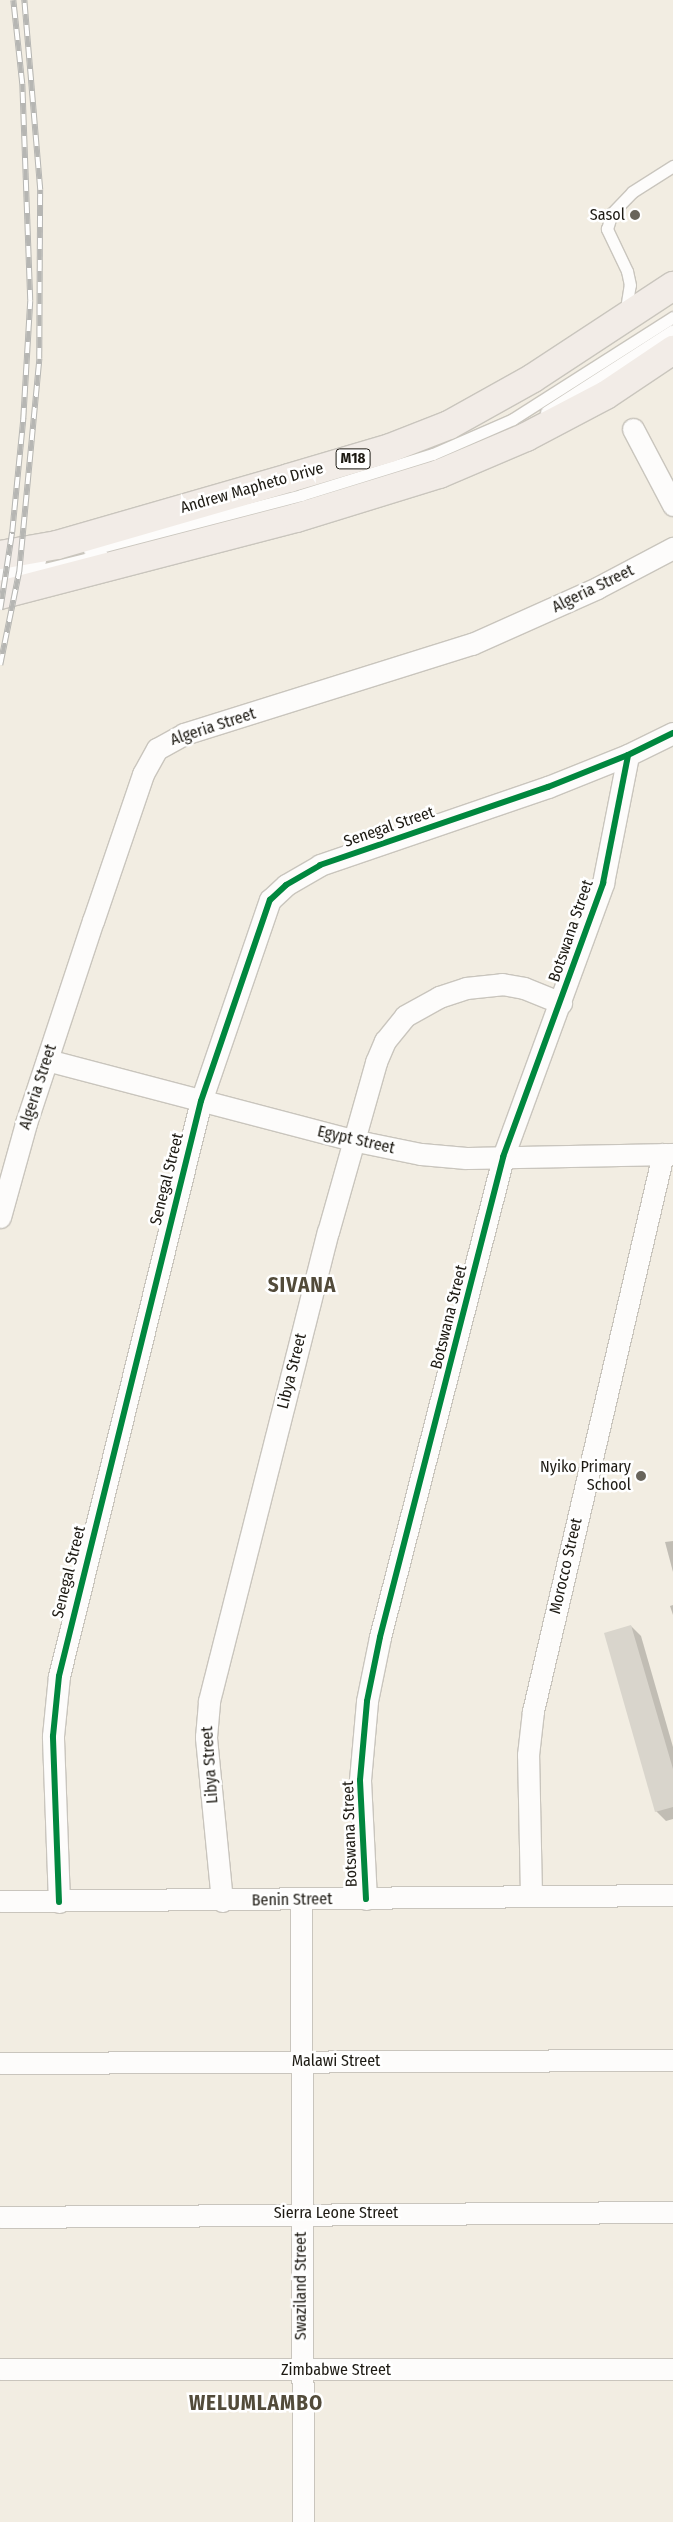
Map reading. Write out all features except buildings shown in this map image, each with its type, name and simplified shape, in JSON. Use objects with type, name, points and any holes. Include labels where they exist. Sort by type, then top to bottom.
[{"type":"main road","name":"Andrew Mapheto Drive","points":[[0,555],[57,545],[390,448],[449,425],[625,319],[673,286]]},
{"type":"main road","name":"M18","points":[[0,595],[296,518],[439,474],[558,420],[606,395],[673,350]]},
{"type":"street","points":[[633,428],[673,506]]},
{"type":"street","name":"Algeria Street","points":[[0,1217],[47,1060],[140,783],[156,749],[184,734],[472,644],[597,588],[673,548]]},
{"type":"street","name":"Senegal Street","points":[[59,1902],[53,1736],[59,1676],[201,1102],[270,900],[286,885],[320,865],[548,787],[628,756],[673,733]]},
{"type":"street","name":"Botswana Street","points":[[366,1899],[360,1780],[367,1701],[380,1637],[503,1158],[561,1003],[603,883],[628,756]]},
{"type":"street","name":"Libya Street","points":[[222,1901],[206,1718],[352,1140],[385,1041],[395,1026],[416,1008],[466,988],[487,984],[524,988],[561,1003]]},
{"type":"street","name":"Egypt Street","points":[[47,1060],[201,1102],[352,1140],[436,1156],[503,1158],[668,1154]]},
{"type":"street","name":"Morocco Street","points":[[531,1895],[528,1755],[533,1710],[668,1154]]},
{"type":"street","name":"Benin Street","points":[[0,1901],[222,1901],[531,1895],[673,1895]]},
{"type":"street","name":"Swaziland Street","points":[[302,1900],[300,2061],[303,2522]]},
{"type":"street","name":"Malawi Street","points":[[0,2063],[673,2060]]},
{"type":"street","name":"Sierra Leone Street","points":[[0,2217],[302,2213],[673,2212]]},
{"type":"street","name":"Zimbabwe Street","points":[[0,2375],[673,2369]]},
{"type":"lane","points":[[625,319],[630,285],[627,271],[607,229],[612,213],[632,192],[673,166]]},
{"type":"lane","points":[[0,570],[300,495],[433,454],[513,420],[673,317]]},
{"type":"lane","points":[[0,580],[289,510],[434,465],[518,429],[593,384],[673,330]]},
{"type":"railway","points":[[0,610],[12,532],[23,419],[30,301],[22,84],[13,0]]},
{"type":"railway","points":[[0,665],[19,572],[39,359],[40,190],[24,0]]},
{"type":"cycle path","points":[[59,1902],[53,1736],[59,1676],[201,1101],[270,900],[286,885],[320,865],[548,787],[628,755],[673,733]]},
{"type":"cycle path","points":[[366,1899],[360,1780],[367,1701],[380,1637],[503,1157],[603,883],[628,755]]},
{"type":"place","name":"Sasol","points":[[635,215]]},
{"type":"place","name":"Nyiko Primary School","points":[[641,1476]]},
{"type":"district","name":"SIVANA","points":[[302,1285]]},
{"type":"district","name":"WELUMLAMBO","points":[[256,2403]]}]
